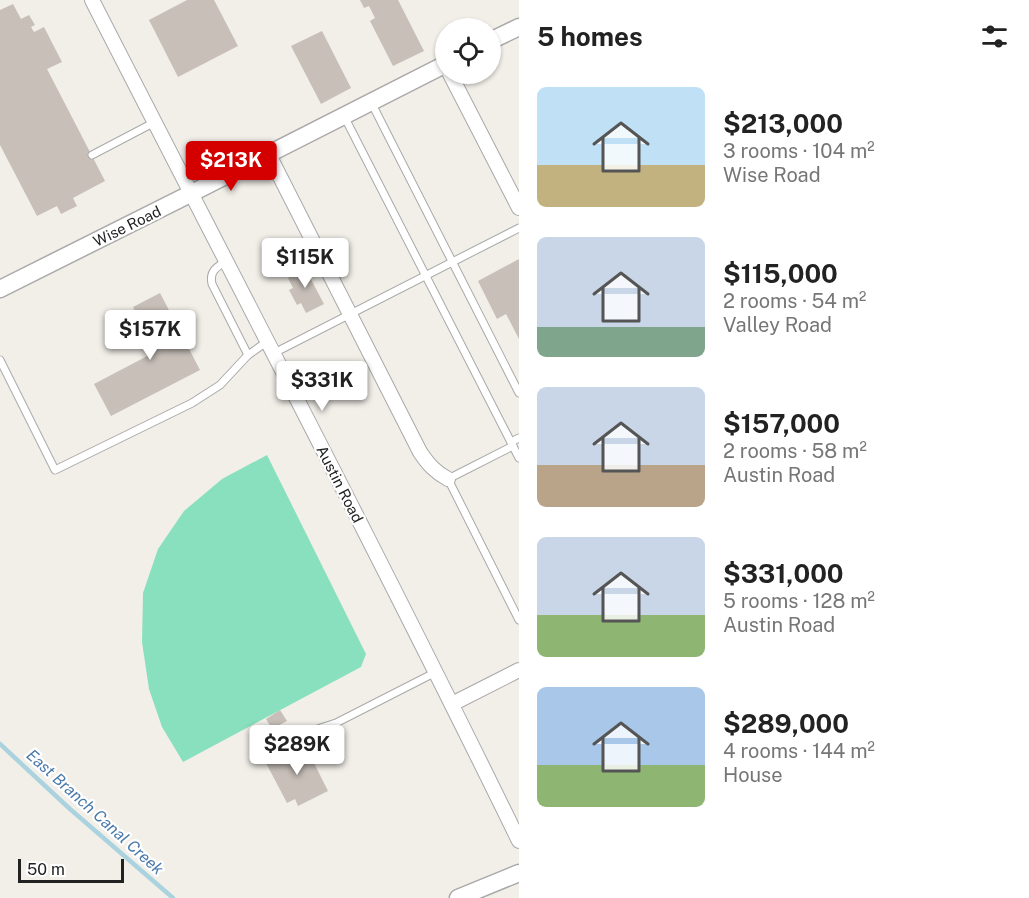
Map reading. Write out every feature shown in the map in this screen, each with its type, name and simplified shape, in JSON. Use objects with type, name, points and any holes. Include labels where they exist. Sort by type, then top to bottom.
[{"type":"street","name":"Austin Road","points":[[92,0],[271,347],[519,841]]},
{"type":"street","points":[[501,36],[519,27]]},
{"type":"street","name":"Wise Road","points":[[0,289],[435,70]]},
{"type":"street","points":[[455,84],[519,208]]},
{"type":"street","points":[[268,153],[420,452],[436,473],[448,479]]},
{"type":"street","points":[[452,704],[519,670]]},
{"type":"street","points":[[458,898],[519,873]]},
{"type":"lane","points":[[370,102],[519,393]]},
{"type":"lane","points":[[344,116],[519,458]]},
{"type":"lane","points":[[92,155],[155,122]]},
{"type":"lane","points":[[0,360],[55,470],[192,403],[220,385],[248,355],[351,314],[519,228]]},
{"type":"lane","points":[[226,261],[213,270],[212,284],[248,355]]},
{"type":"lane","points":[[519,438],[448,479],[519,620]]},
{"type":"lane","points":[[271,744],[336,723],[436,672]]},
{"type":"green space","points":[[267,455],[366,654],[361,667],[183,762],[162,727],[149,689],[142,642],[143,593],[158,549],[184,511],[222,479]]},
{"type":"building","points":[[187,0],[214,0],[238,46],[178,77],[149,20]]},
{"type":"building","points":[[360,0],[398,0],[424,51],[393,66],[370,21],[375,18],[369,6],[364,8]]},
{"type":"building","points":[[13,4],[21,19],[29,15],[35,25],[31,27],[34,32],[44,27],[62,62],[47,69],[105,181],[73,198],[77,206],[61,214],[57,206],[37,216],[0,145],[0,10]]},
{"type":"building","points":[[322,31],[351,88],[321,104],[291,46]]},
{"type":"building","points":[[519,259],[519,339],[506,314],[497,319],[478,281]]},
{"type":"building","points":[[308,261],[311,268],[306,270],[324,304],[306,313],[301,303],[297,305],[289,290],[293,288],[288,278],[296,274],[294,269]]},
{"type":"building","points":[[160,293],[200,370],[111,416],[94,384],[155,352],[133,307]]},
{"type":"building","points":[[280,710],[287,721],[272,729],[266,719]]},
{"type":"building","points":[[304,743],[328,791],[298,806],[295,799],[287,803],[266,763]]},
{"type":"waterway","name":"East Branch Canal Creek","points":[[0,744],[70,809],[173,898]]}]
